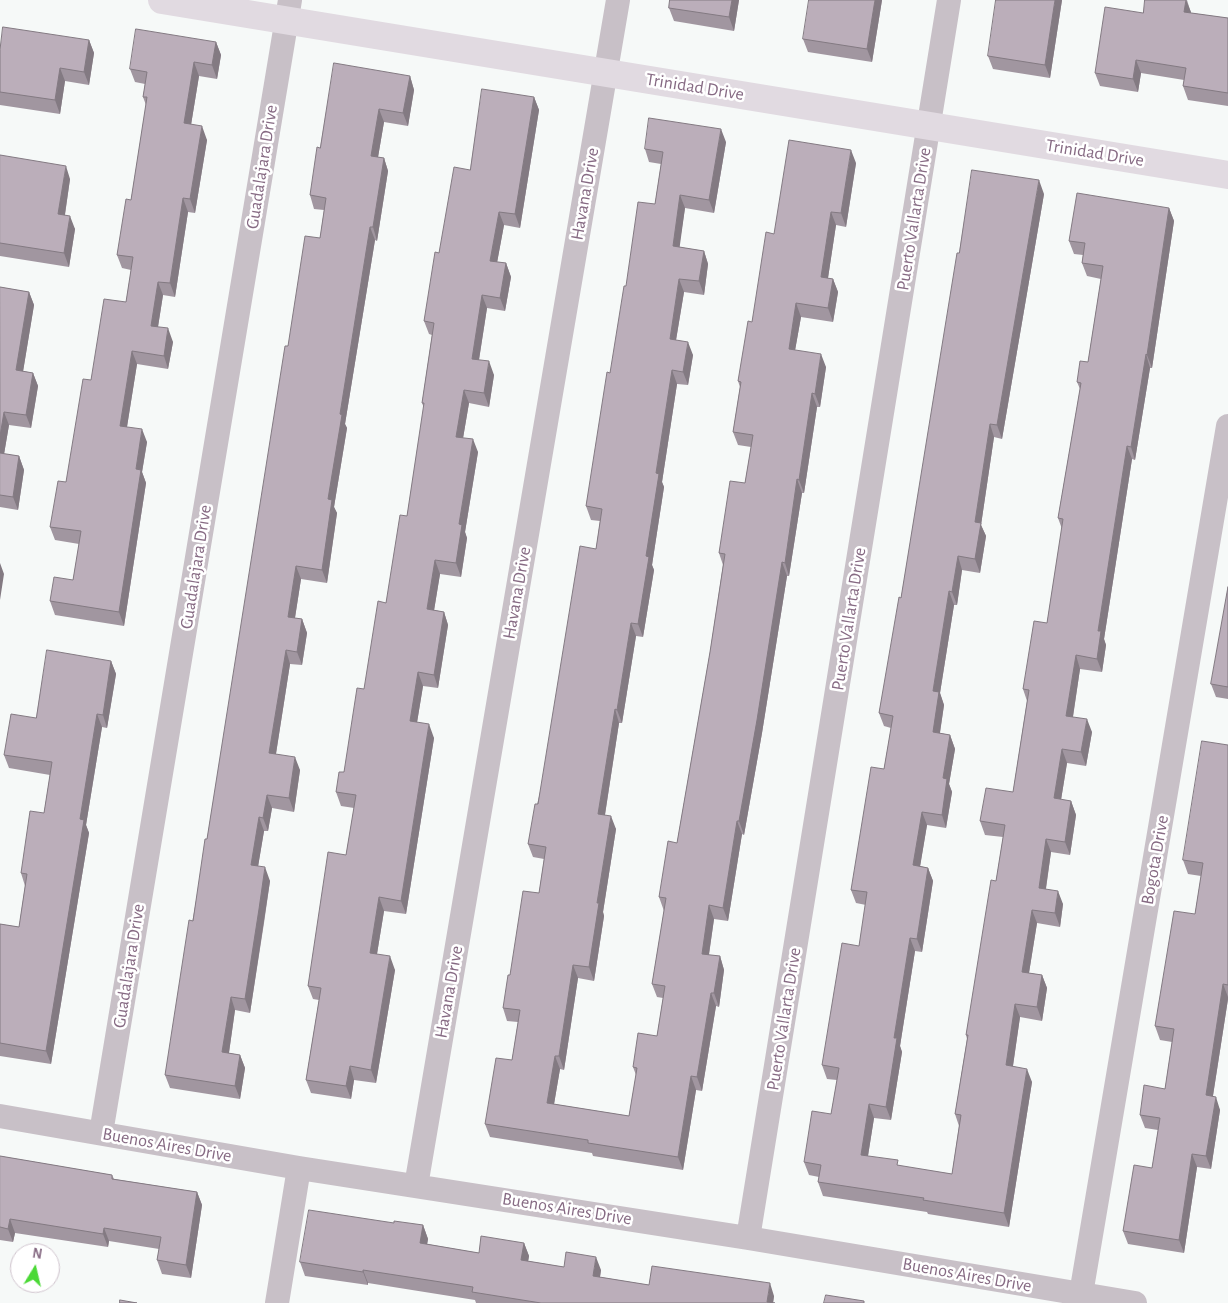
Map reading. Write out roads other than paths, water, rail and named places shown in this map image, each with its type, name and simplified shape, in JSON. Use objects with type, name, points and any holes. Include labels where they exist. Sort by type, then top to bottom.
[{"type":"street","name":"Trinidad Drive","points":[[162,0],[289,10],[606,73],[1228,175]]},
{"type":"street","name":"Havana Drive","points":[[416,1186],[618,0]]},
{"type":"street","name":"Puerto Vallarta Drive","points":[[748,1238],[949,0]]},
{"type":"street","name":"Guadalajara Drive","points":[[101,1134],[289,10]]},
{"type":"street","name":"Bogota Drive","points":[[1081,1294],[1228,426]]},
{"type":"street","name":"Buenos Aires Drive","points":[[0,1116],[300,1168],[748,1238],[1135,1303]]},
{"type":"street","points":[[276,1303],[300,1168]]}]
